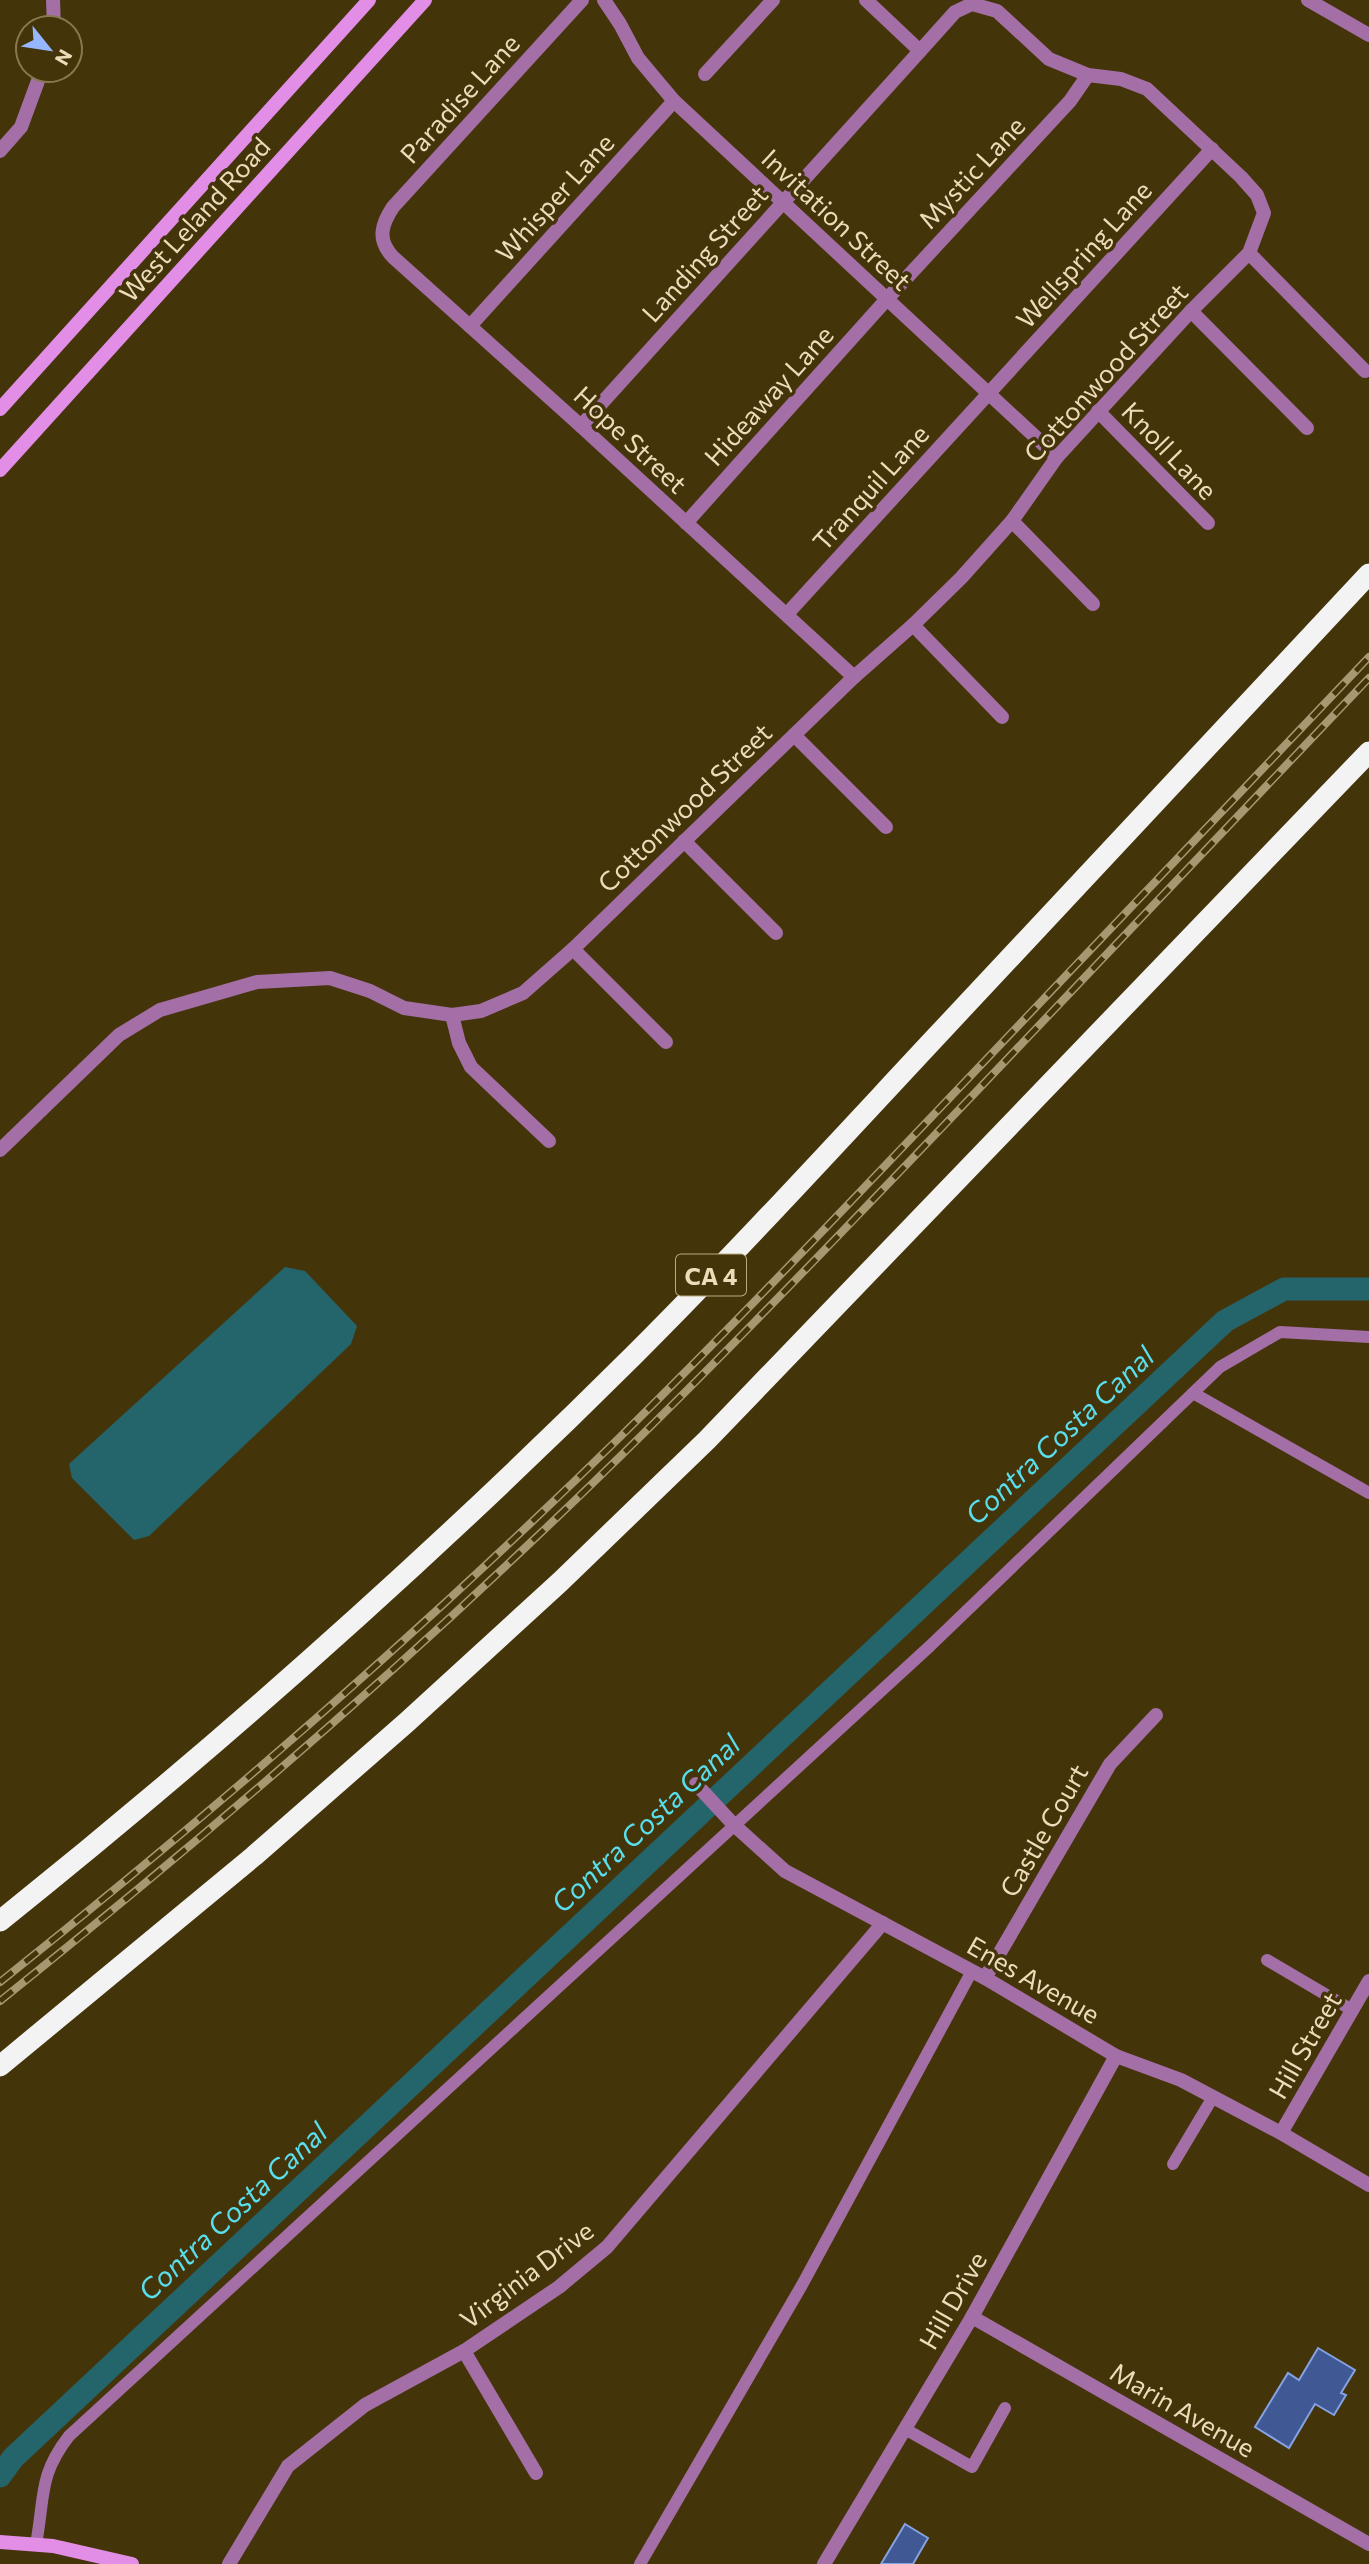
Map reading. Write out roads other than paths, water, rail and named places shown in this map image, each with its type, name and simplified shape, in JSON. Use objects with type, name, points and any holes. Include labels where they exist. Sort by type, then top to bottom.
[{"type":"highway","name":"CA 4","points":[[0,1921],[183,1769],[339,1632],[491,1493],[635,1354],[771,1213],[1369,574]]},
{"type":"highway","points":[[0,2066],[254,1856],[397,1731],[560,1582],[708,1440],[1369,752]]},
{"type":"main road","name":"West Leland Road","points":[[0,409],[369,0]]},
{"type":"main road","points":[[355,16],[381,0]]},
{"type":"main road","name":"West Leland Road","points":[[0,470],[425,0]]},
{"type":"main road","points":[[0,2542],[36,2544],[132,2564]]},
{"type":"street","name":"Paradise Lane","points":[[381,234],[386,217],[393,207],[582,0]]},
{"type":"street","name":"Invitation Street","points":[[604,0],[638,58],[674,101],[1057,457]]},
{"type":"street","points":[[705,74],[773,0]]},
{"type":"street","points":[[866,0],[920,51]]},
{"type":"street","points":[[1308,0],[1369,35]]},
{"type":"street","name":"Landing Street","points":[[581,426],[955,12],[972,4],[997,11],[1049,59],[1088,75],[1121,79],[1147,89],[1257,195],[1264,213]]},
{"type":"street","name":"Mystic Lane","points":[[887,299],[1070,102],[1088,75]]},
{"type":"street","points":[[0,151],[21,127],[37,84]]},
{"type":"street","name":"Whisper Lane","points":[[470,326],[674,101]]},
{"type":"street","name":"Wellspring Lane","points":[[989,393],[1212,149]]},
{"type":"street","name":"Cottonwood Street","points":[[0,1150],[119,1035],[160,1010],[257,982],[330,978],[370,991],[404,1008],[452,1015],[481,1011],[523,993],[573,949],[854,677],[961,578],[1012,521],[1057,457],[1248,253],[1264,213]]},
{"type":"street","name":"Hope Street","points":[[381,234],[383,243],[393,257],[854,677]]},
{"type":"street","points":[[1248,253],[1365,371]]},
{"type":"street","name":"Hideaway Lane","points":[[686,523],[887,299]]},
{"type":"street","points":[[1191,311],[1307,428]]},
{"type":"street","name":"Tranquil Lane","points":[[787,614],[989,393]]},
{"type":"street","name":"Knoll Lane","points":[[1098,411],[1208,523]]},
{"type":"street","points":[[1012,521],[1093,604]]},
{"type":"street","points":[[913,625],[1002,717]]},
{"type":"street","points":[[794,735],[887,827]]},
{"type":"street","points":[[684,841],[776,933]]},
{"type":"street","points":[[573,949],[666,1042]]},
{"type":"street","points":[[452,1015],[459,1043],[471,1067],[549,1141]]},
{"type":"street","name":"Castle Court","points":[[979,1975],[1110,1764],[1156,1715]]},
{"type":"street","name":"Enes Avenue","points":[[696,1784],[734,1825],[785,1871],[979,1975],[1116,2056],[1181,2080],[1282,2133],[1369,2185]]},
{"type":"street","name":"Virginia Drive","points":[[229,2564],[288,2466],[365,2405],[464,2351],[559,2287],[607,2247],[883,1923]]},
{"type":"street","name":"Hill Street","points":[[1282,2133],[1369,1981]]},
{"type":"street","name":"Hill Drive","points":[[824,2564],[972,2317],[1116,2056]]},
{"type":"street","name":"Marin Avenue","points":[[972,2317],[1369,2544]]},
{"type":"street","points":[[464,2351],[536,2473]]},
{"type":"lane","points":[[36,2544],[48,2469],[69,2436],[930,1646],[1220,1367],[1280,1332],[1369,1337]]},
{"type":"lane","points":[[1192,1393],[1369,1493]]},
{"type":"lane","points":[[1267,1960],[1352,2010]]},
{"type":"lane","points":[[640,2564],[979,1975]]},
{"type":"lane","points":[[1173,2164],[1213,2097]]},
{"type":"lane","points":[[905,2429],[972,2467],[1005,2408]]},
{"type":"water","points":[[285,1267],[305,1271],[357,1326],[351,1344],[149,1536],[134,1540],[72,1478],[69,1464]]},
{"type":"waterway","name":"Contra Costa Canal","points":[[0,2476],[13,2458],[1225,1321],[1284,1289],[1369,1289]]},
{"type":"railway","points":[[0,1982],[160,1852],[317,1718],[470,1580],[619,1438],[800,1254],[1369,657]]},
{"type":"railway","points":[[0,2001],[136,1891],[335,1721],[586,1490],[809,1266],[1369,678]]}]
